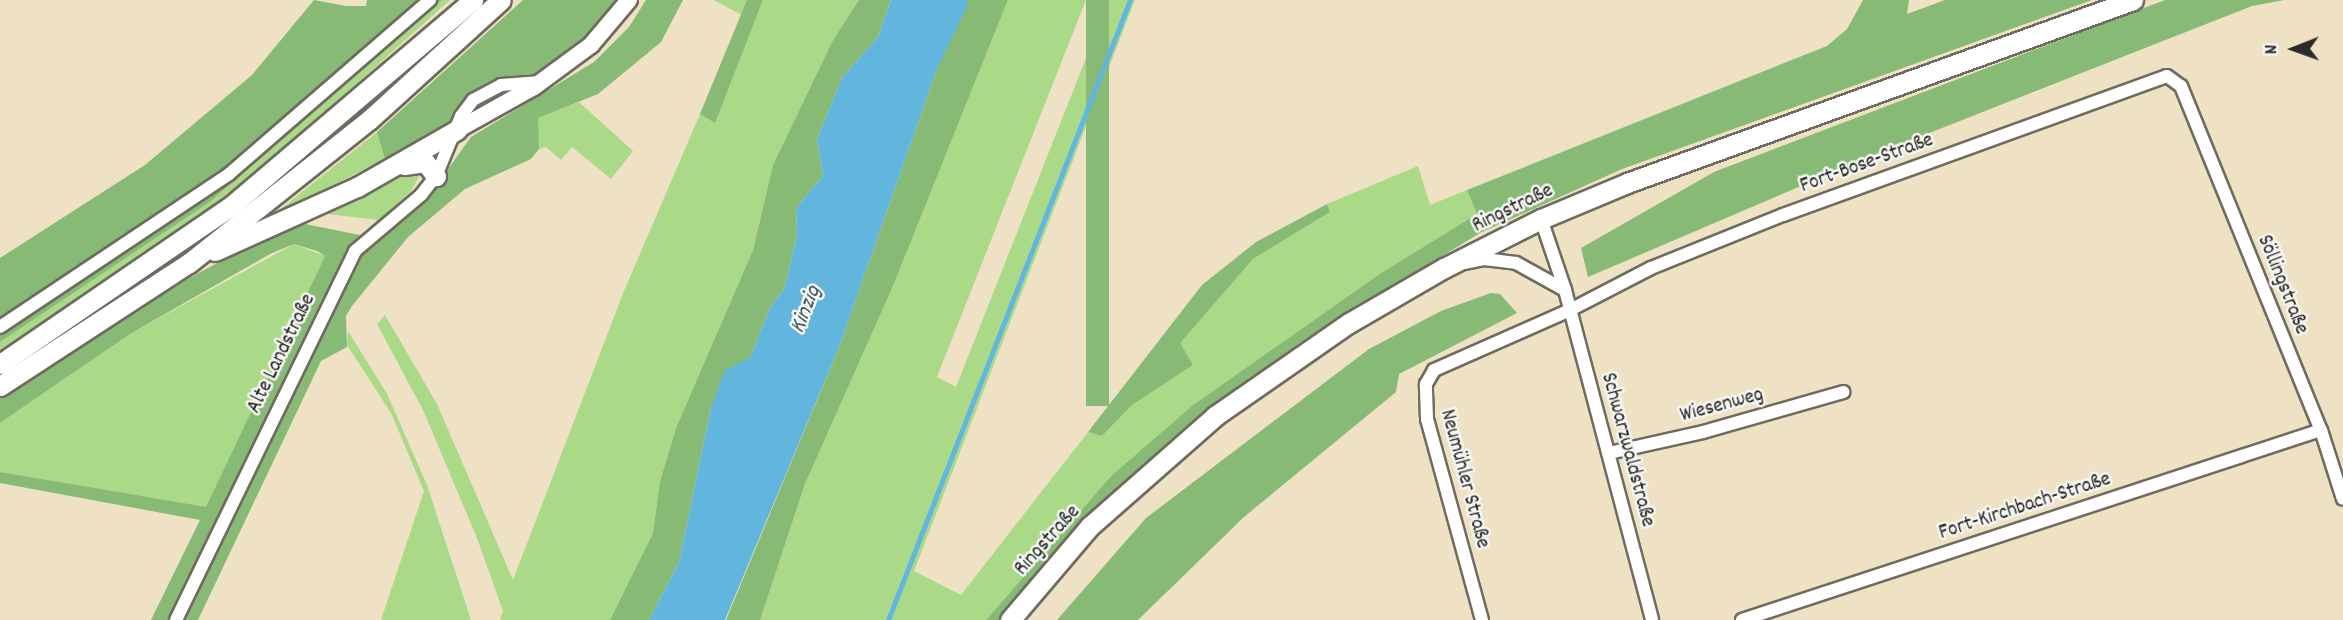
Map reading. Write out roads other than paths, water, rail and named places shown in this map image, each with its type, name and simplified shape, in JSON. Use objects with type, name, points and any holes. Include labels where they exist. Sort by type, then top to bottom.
[{"type":"main road","points":[[0,364],[231,206],[473,0]]},
{"type":"main road","points":[[0,386],[189,263],[369,120],[501,0]]},
{"type":"main road","name":"Ringstraße","points":[[1010,620],[1090,526],[1215,416],[1317,343],[1444,268],[1541,219],[1628,183],[2133,0]]},
{"type":"main road","points":[[189,263],[396,167],[457,130]]},
{"type":"main road","points":[[396,167],[425,162],[436,176]]},
{"type":"street","points":[[0,327],[229,174],[430,0]]},
{"type":"street","points":[[457,130],[541,82],[591,45],[629,0]]},
{"type":"street","name":"Fort-Bose-Straße","points":[[1570,310],[1651,268],[1783,215],[2160,77],[2176,79],[2181,86]]},
{"type":"street","name":"Söllingstraße","points":[[2181,86],[2321,430],[2343,499]]},
{"type":"street","name":"Alte Landstraße","points":[[176,620],[355,251],[421,195],[436,176],[457,130]]},
{"type":"street","name":"Schwarzwaldstraße","points":[[1541,219],[1565,290],[1652,620]]},
{"type":"street","points":[[1444,268],[1484,259],[1516,263],[1565,290]]},
{"type":"street","name":"Neumühler Straße","points":[[1482,620],[1427,419],[1426,384],[1434,370],[1570,310]]},
{"type":"street","name":"Wiesenweg","points":[[1609,453],[1703,432],[1843,392]]},
{"type":"street","name":"Fort-Kirchbach-Straße","points":[[1742,620],[2321,430]]},
{"type":"water","name":"Kinzig","points":[[891,0],[967,0],[967,7],[936,71],[841,342],[725,620],[649,620],[679,562],[711,408],[725,370],[750,358],[769,310],[785,287],[797,235],[796,208],[823,176],[817,139],[842,78],[878,37]]},
{"type":"waterway","points":[[888,620],[1130,0]]}]
